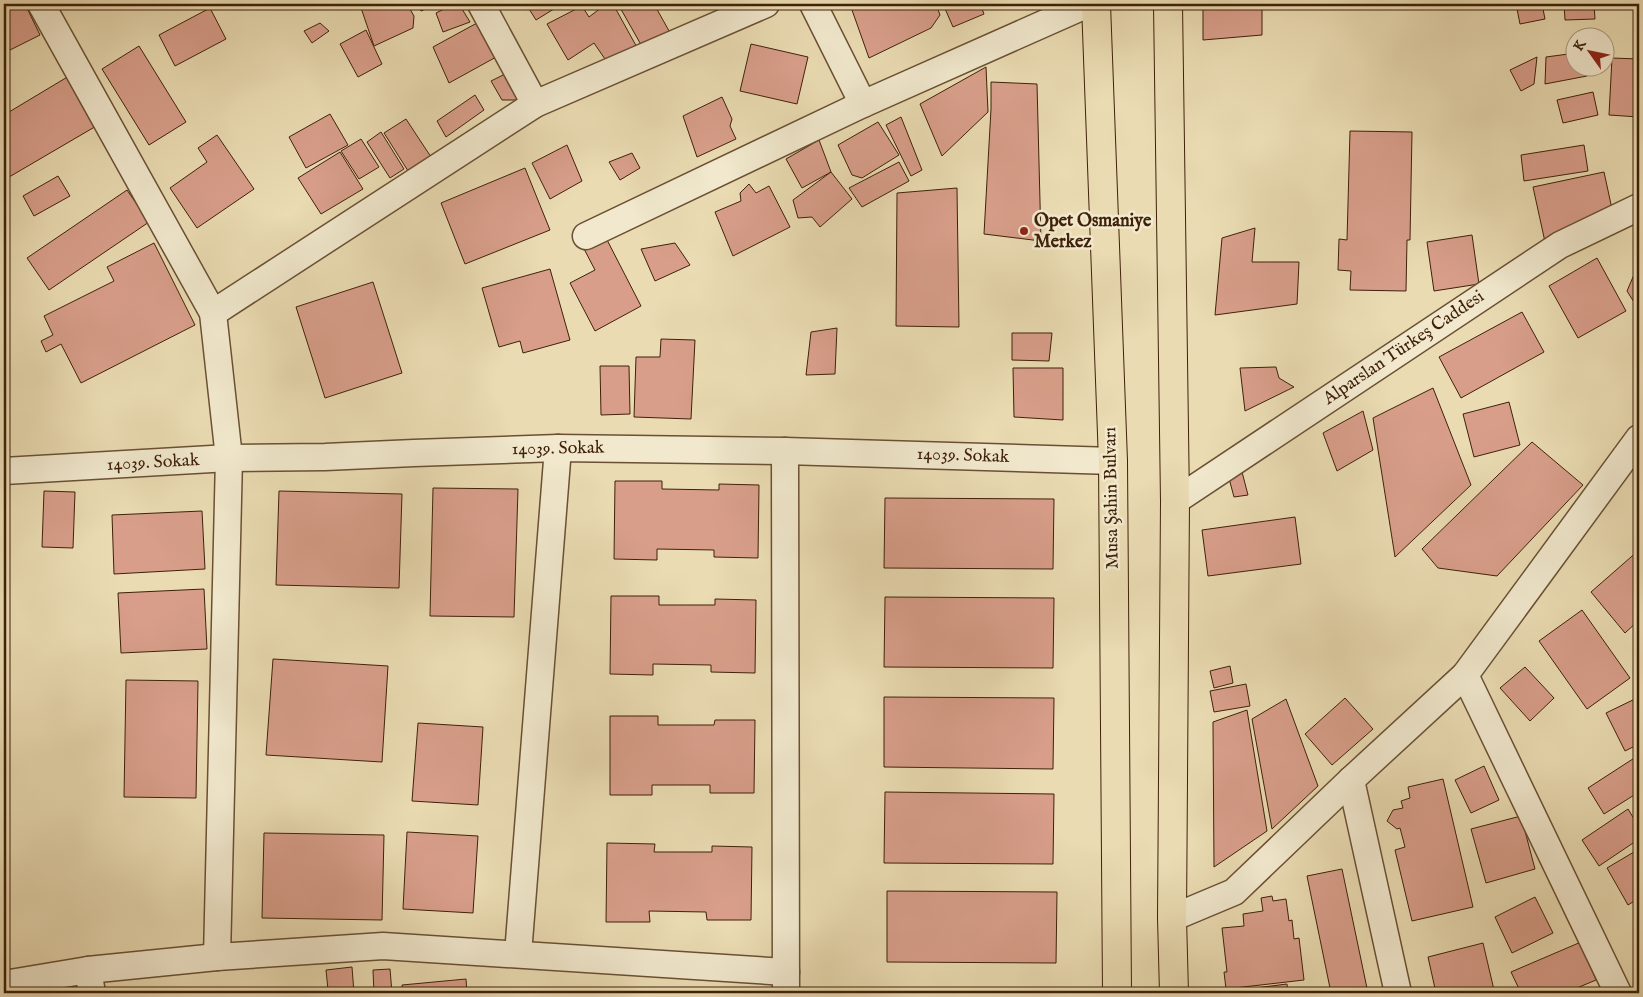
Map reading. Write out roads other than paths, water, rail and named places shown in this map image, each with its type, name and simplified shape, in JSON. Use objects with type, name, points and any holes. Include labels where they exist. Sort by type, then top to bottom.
[{"type":"main road","name":"Musa Şahin Bulvarı","points":[[1096,4],[1113,461],[1117,993]]},
{"type":"main road","points":[[1168,4],[1175,500],[1172,918],[1174,993]]},
{"type":"street","points":[[42,4],[213,313],[228,458],[217,957]]},
{"type":"street","points":[[481,4],[535,104]]},
{"type":"street","points":[[213,313],[535,104],[766,4]]},
{"type":"street","points":[[813,4],[862,104]]},
{"type":"street","points":[[586,236],[862,104],[1088,4]]},
{"type":"street","name":"Alparslan Türkeş Caddesi","points":[[1175,500],[1560,245],[1639,207]]},
{"type":"street","points":[[1172,918],[1234,892],[1351,780],[1465,675],[1639,438]]},
{"type":"street","points":[[518,954],[558,448]]},
{"type":"street","name":"14039. Sokak","points":[[4,471],[228,458],[325,457],[414,452],[558,448],[785,451],[1113,461]]},
{"type":"street","points":[[4,984],[90,982],[217,957],[383,946],[518,954],[786,983],[785,451]]},
{"type":"street","points":[[1465,675],[1618,993]]},
{"type":"street","points":[[1351,780],[1398,993]]},
{"type":"place","name":"Opet Osmaniye Merkez","points":[[1024,231]]}]
